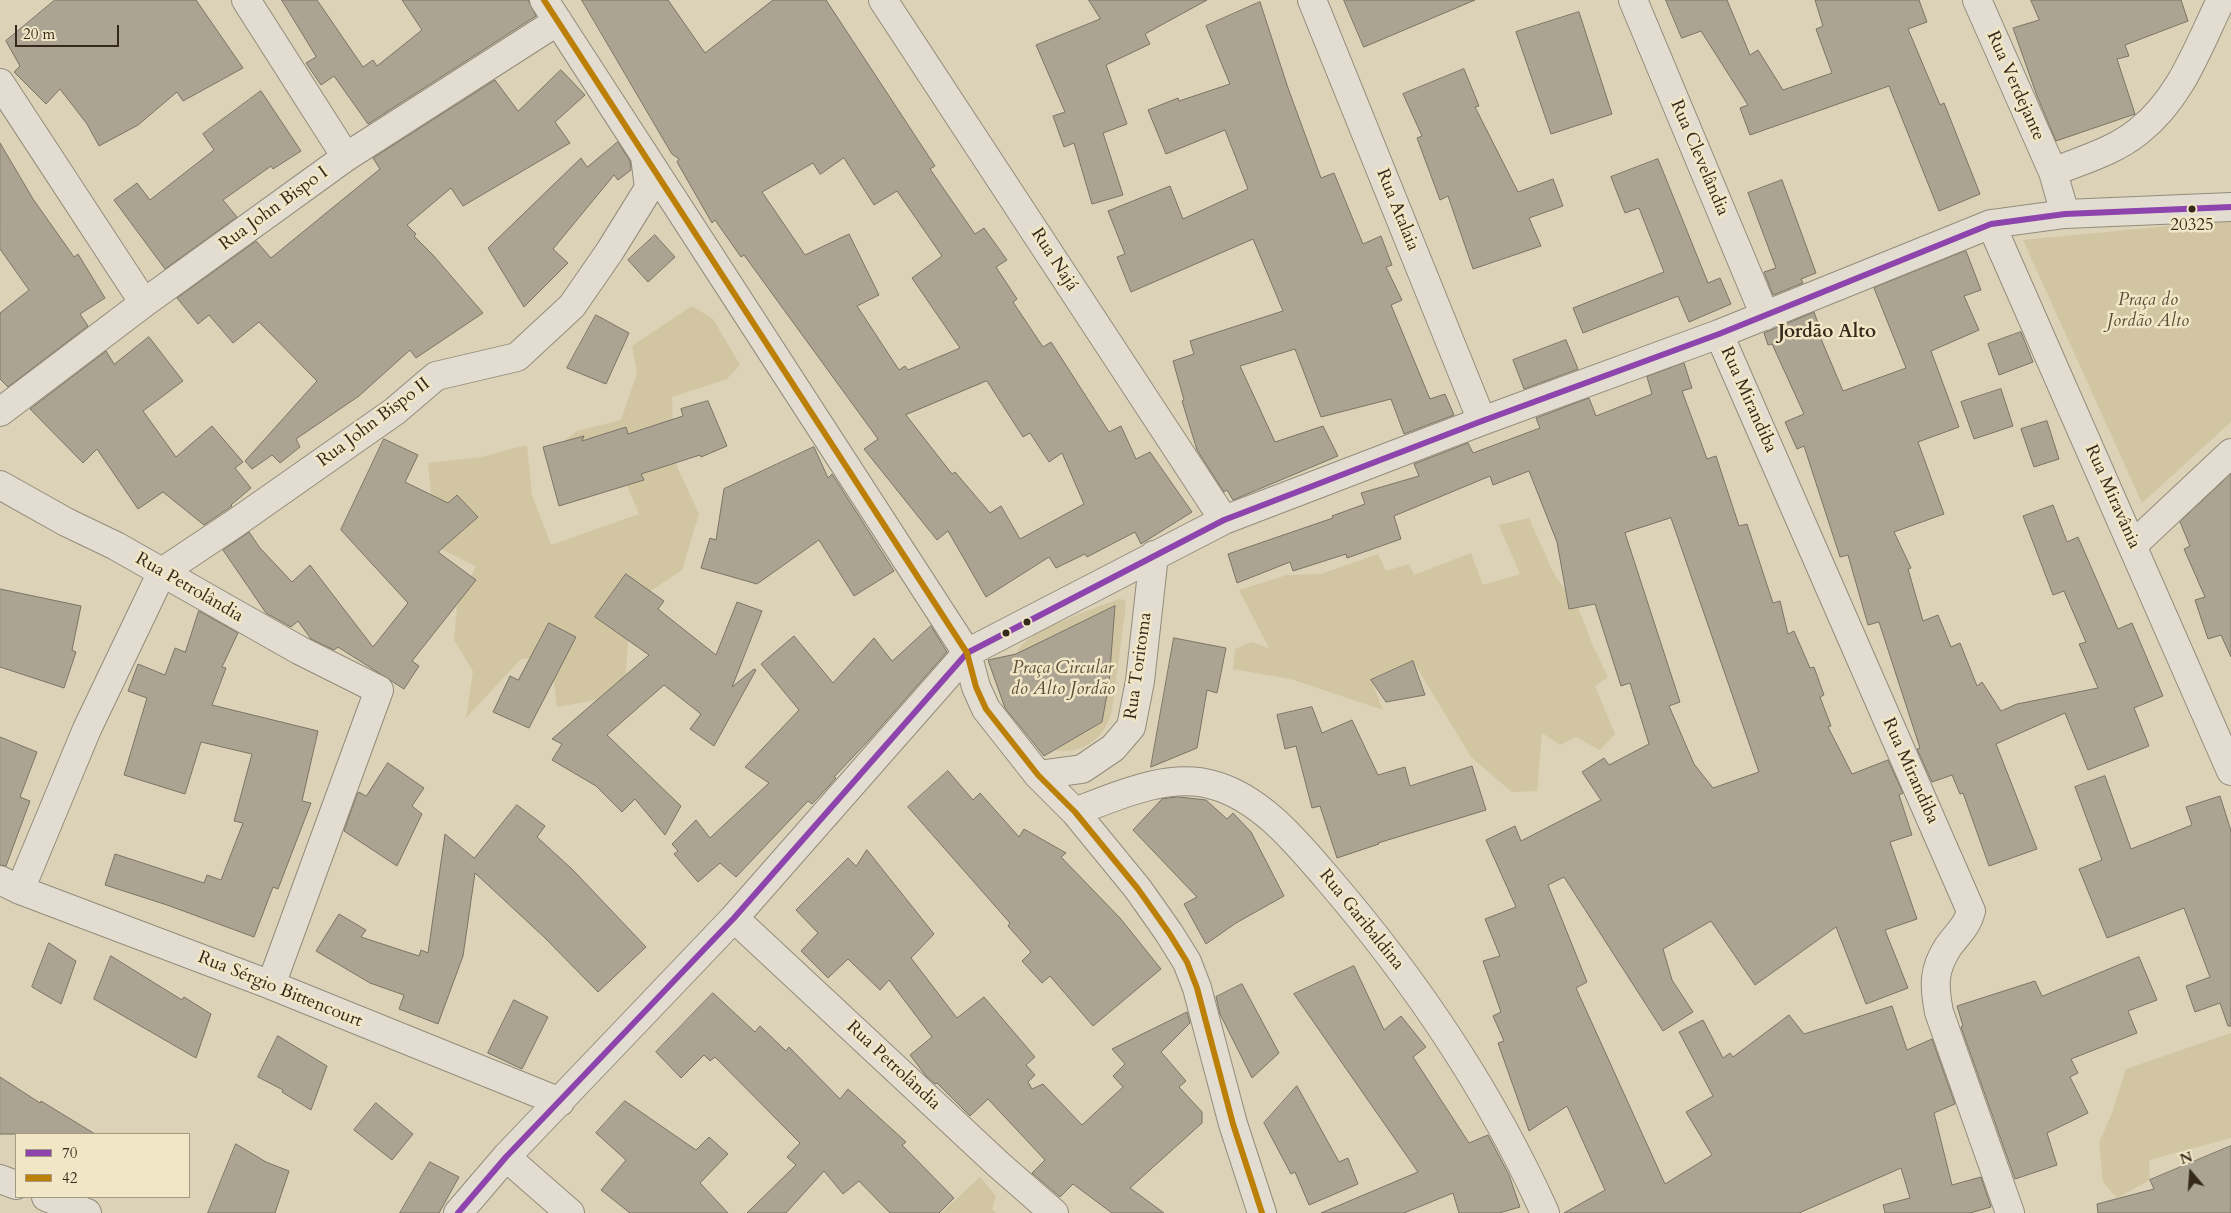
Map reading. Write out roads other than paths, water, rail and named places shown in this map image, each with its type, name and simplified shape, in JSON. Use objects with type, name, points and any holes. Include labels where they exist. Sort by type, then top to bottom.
[{"type":"street","points":[[246,0],[346,157]]},
{"type":"street","name":"Rua Najá","points":[[883,0],[1224,520]]},
{"type":"street","name":"Rua Atalaia","points":[[1312,0],[1482,421]]},
{"type":"street","name":"Rua Clevelândia","points":[[1633,0],[1765,316]]},
{"type":"street","name":"Rua Verdejante","points":[[1977,0],[2053,172],[2065,214]]},
{"type":"street","points":[[2053,172],[2111,149],[2138,132],[2162,109],[2179,87],[2221,0]]},
{"type":"street","points":[[551,10],[967,653],[976,687],[986,709],[1038,775],[1075,812],[1138,889],[1170,933],[1187,962],[1197,988],[1233,1124],[1262,1213]]},
{"type":"street","name":"Rua John Bispo I","points":[[0,412],[144,303],[551,10]]},
{"type":"street","points":[[0,83],[144,303]]},
{"type":"street","name":"Rua John Bispo II","points":[[162,572],[395,411],[436,376],[517,357],[572,306],[610,251],[649,188],[645,156]]},
{"type":"street","points":[[458,1213],[506,1157],[734,918],[967,653],[1224,520],[1482,421],[1719,334],[1991,224],[2065,214],[2231,208]]},
{"type":"street","name":"Rua Miravânia","points":[[1991,224],[2231,771]]},
{"type":"street","name":"Rua Mirandiba","points":[[1719,334],[1971,911],[1964,928],[1948,948],[1938,968],[1935,977],[1935,989],[1939,1012],[2010,1213]]},
{"type":"street","points":[[2133,545],[2231,453]]},
{"type":"street","name":"Rua Petrolândia","points":[[0,485],[66,522],[116,546],[299,650],[379,690],[272,985]]},
{"type":"street","name":"Rua Toritoma","points":[[1038,775],[1082,769],[1113,748],[1131,727],[1140,681],[1154,555]]},
{"type":"street","points":[[10,885],[162,572]]},
{"type":"street","name":"Rua Garibaldina","points":[[1075,812],[1154,784],[1188,782],[1212,784],[1254,804],[1300,847],[1372,929],[1433,1013],[1494,1112],[1545,1213]]},
{"type":"street","name":"Rua Sérgio Bittencourt","points":[[10,885],[272,985],[560,1102]]},
{"type":"street","name":"Rua Petrolândia","points":[[734,918],[999,1165],[1054,1213]]},
{"type":"street","points":[[506,1157],[570,1213]]},
{"type":"street","points":[[0,1179],[15,1185]]},
{"type":"street","points":[[49,1198],[87,1213]]},
{"type":"place","name":"20325","points":[[2192,209]]},
{"type":"district","name":"Jordão Alto","points":[[1827,333]]},
{"type":"park label","name":"Praça do Jordão Alto","points":[[2148,311]]},
{"type":"park label","name":"Praça Circular do Alto Jordão","points":[[1063,680]]}]
